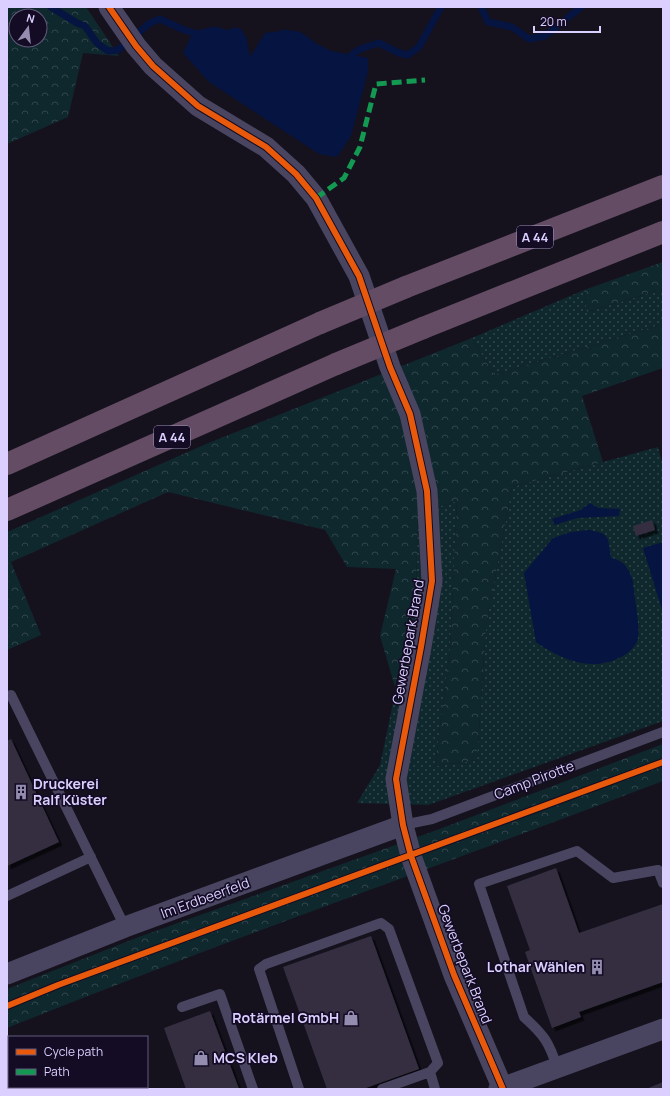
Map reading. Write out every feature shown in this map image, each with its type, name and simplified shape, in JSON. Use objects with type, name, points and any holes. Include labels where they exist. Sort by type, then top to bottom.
[{"type":"highway","name":"A 44","points":[[7,464],[320,323],[406,287],[663,186]]},
{"type":"highway","name":"A 44","points":[[7,510],[336,364],[663,232]]},
{"type":"street","name":"Gewerbepark Brand","points":[[109,7],[130,39],[153,66],[198,106],[266,147],[296,174],[316,198],[359,276],[390,367],[410,414],[427,491],[432,581],[396,779],[403,825],[411,856],[454,975],[502,1089],[557,1067],[663,1029]]},
{"type":"street","name":"Im Erdbeerfeld","points":[[7,974],[126,927],[403,825]]},
{"type":"lane","points":[[7,696],[11,694],[126,927]]},
{"type":"lane","name":"Camp Pirotte","points":[[403,825],[432,819],[663,732]]},
{"type":"lane","points":[[557,1067],[550,1045],[540,1032],[524,1018],[479,884],[577,851],[613,878],[658,870],[663,883]]},
{"type":"lane","points":[[7,896],[91,857]]},
{"type":"lane","points":[[299,1089],[259,969],[266,964],[381,924],[389,929],[438,1063],[430,1072],[382,1089]]},
{"type":"lane","points":[[182,1007],[220,994],[253,1089]]},
{"type":"lane","points":[[430,1072],[435,1089]]},
{"type":"green space","points":[[7,7],[86,7],[119,56],[83,53],[68,117],[7,144]]},
{"type":"green space","points":[[663,262],[663,289],[587,312],[584,290]]},
{"type":"green space","points":[[663,289],[663,324],[494,375],[472,338],[584,290],[587,312]]},
{"type":"green space","points":[[663,324],[663,368],[582,396],[603,462],[512,487],[486,626],[477,760],[435,766],[450,649],[457,501],[418,513],[416,593],[395,687],[380,636],[396,569],[347,567],[325,530],[168,492],[11,562],[41,635],[7,650],[7,532],[206,444],[472,338],[494,375]]},
{"type":"green space","points":[[658,447],[663,466],[663,721],[428,805],[357,803],[380,765],[416,593],[418,513],[457,501],[450,649],[435,766],[477,760],[486,626],[512,487]]},
{"type":"green space","points":[[663,744],[663,781],[252,934],[7,1028],[7,989],[136,938],[437,830]]},
{"type":"shaded area","points":[[281,31],[315,43],[331,51],[368,58],[368,72],[351,136],[337,157],[319,154],[209,82],[183,53],[193,32],[243,32],[244,56],[250,57],[265,33]]},
{"type":"shaded area","points":[[590,503],[598,508],[620,509],[619,516],[577,518],[555,525],[552,519],[581,510]]},
{"type":"shaded area","points":[[588,530],[595,531],[607,537],[611,558],[620,561],[626,566],[633,582],[638,617],[637,642],[630,651],[614,660],[591,664],[580,663],[557,655],[536,642],[524,573],[553,538],[571,532]]},
{"type":"shaded area","points":[[663,542],[663,613],[643,548]]},
{"type":"building","points":[[652,520],[655,530],[636,536],[633,526]]},
{"type":"building","name":"Druckerei Ralf Küster","points":[[11,739],[59,842],[7,866],[7,741]]},
{"type":"building","name":"Lothar Wählen","points":[[556,868],[579,933],[663,904],[663,982],[579,1012],[581,1017],[552,1028],[525,952],[530,950],[507,886]]},
{"type":"building","name":"Rotärmel GmbH","points":[[371,936],[419,1069],[363,1089],[327,1089],[283,967]]},
{"type":"building","name":"MCS Kleb","points":[[210,1011],[239,1089],[186,1089],[164,1028]]},
{"type":"building","points":[[663,1082],[663,1089],[646,1089]]},
{"type":"waterway","points":[[51,7],[77,23],[85,26],[97,43],[108,51],[118,50],[150,23],[160,19],[184,30],[198,34],[215,30],[229,34],[234,31],[239,32],[243,39],[248,65]]},
{"type":"waterway","points":[[347,61],[356,51],[379,43],[399,53],[408,55],[419,47],[441,7]]},
{"type":"waterway","points":[[481,7],[488,22],[512,27],[529,39],[545,36],[581,7]]},
{"type":"waterway","points":[[283,33],[298,35],[310,43]]},
{"type":"marked path","points":[[316,198],[344,178],[360,147],[376,84],[425,80]]},
{"type":"cycle path","points":[[109,7],[136,46],[153,66],[198,106],[266,147],[296,174],[316,198],[359,276],[390,367],[410,414],[427,491],[432,581],[396,779],[403,825],[411,856],[454,975],[503,1089]]},
{"type":"cycle path","points":[[7,1006],[58,985],[663,762]]},
{"type":"place","name":"Druckerei Ralf Küster","points":[[21,792]]},
{"type":"place","name":"Lothar Wählen","points":[[597,967]]},
{"type":"place","name":"Rotärmel GmbH","points":[[351,1018]]},
{"type":"place","name":"MCS Kleb","points":[[201,1058]]}]
